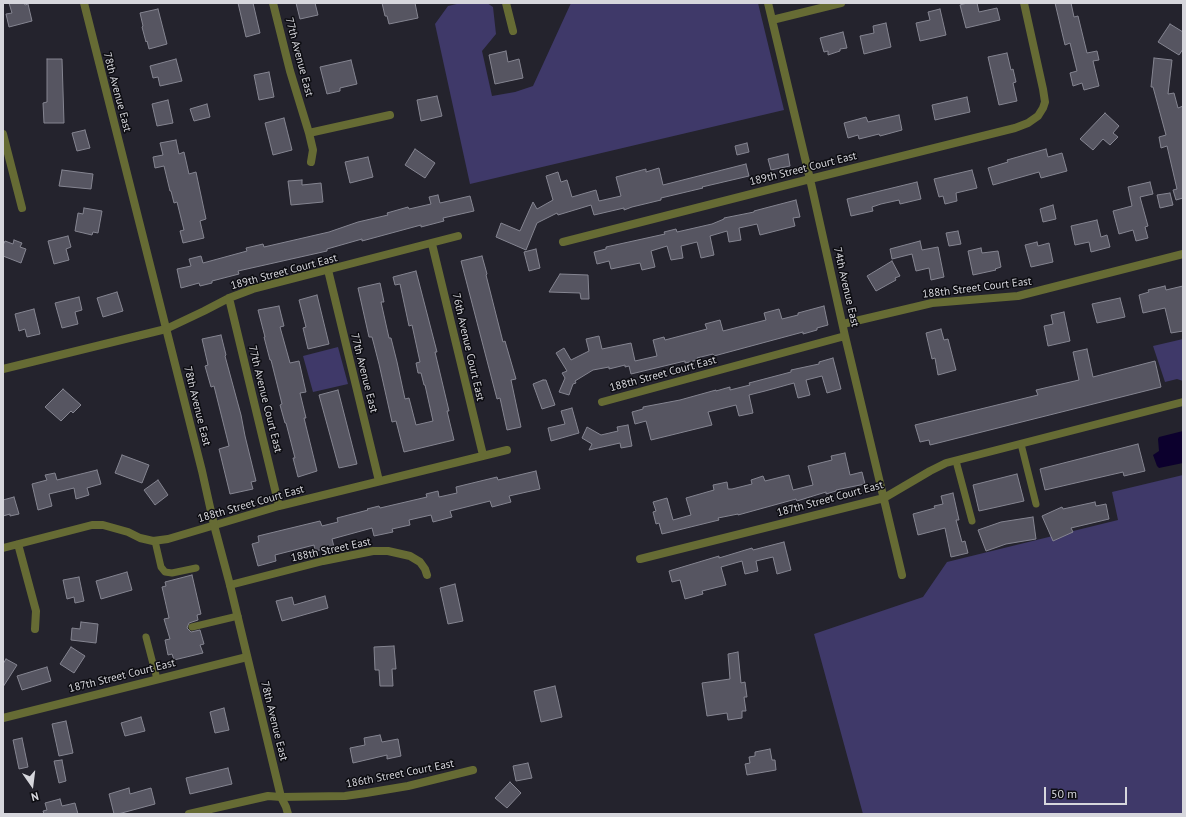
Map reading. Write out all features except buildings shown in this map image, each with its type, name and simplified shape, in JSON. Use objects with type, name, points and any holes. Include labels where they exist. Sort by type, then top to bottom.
[{"type":"street","name":"78th Avenue East","points":[[84,3],[238,616],[281,797],[288,814]]},
{"type":"street","name":"77th Avenue East","points":[[273,3],[290,71],[309,133],[313,150],[311,162]]},
{"type":"street","points":[[506,3],[513,31]]},
{"type":"street","name":"74th Avenue East","points":[[768,3],[902,575]]},
{"type":"street","points":[[772,20],[841,3]]},
{"type":"street","name":"189th Street Court East","points":[[563,242],[810,178],[1015,128],[1033,120],[1038,116],[1045,102],[1024,3]]},
{"type":"street","points":[[309,133],[390,115]]},
{"type":"street","points":[[3,134],[22,208]]},
{"type":"street","name":"189th Street Court East","points":[[3,369],[166,329],[204,312],[228,298],[253,289],[432,244],[458,236]]},
{"type":"street","name":"76th Avenue Court East","points":[[432,244],[482,455]]},
{"type":"street","name":"188th Street Court East","points":[[843,324],[932,303],[1018,296],[1183,254]]},
{"type":"street","name":"77th Avenue East","points":[[328,270],[379,481]]},
{"type":"street","name":"77th Avenue Court East","points":[[228,298],[279,506]]},
{"type":"street","name":"188th Street Court East","points":[[602,402],[846,336]]},
{"type":"street","name":"187th Street Court East","points":[[640,559],[884,498],[946,463],[1183,402]]},
{"type":"street","name":"188th Street Court East","points":[[3,548],[92,525],[103,525],[128,532],[140,538],[155,541],[168,539],[279,506],[507,450]]},
{"type":"street","points":[[18,544],[36,611],[35,629]]},
{"type":"street","name":"188th Street East","points":[[230,585],[323,561],[373,551],[388,551],[410,556],[420,562],[427,575]]},
{"type":"street","name":"187th Street Court East","points":[[3,718],[247,656]]},
{"type":"street","name":"186th Street Court East","points":[[190,814],[268,796],[345,796],[359,794],[408,786],[473,770]]},
{"type":"lane","points":[[1021,444],[1036,504]]},
{"type":"lane","points":[[956,461],[972,521]]},
{"type":"lane","points":[[155,541],[161,567],[165,572],[172,573],[196,568]]},
{"type":"lane","points":[[192,627],[238,616]]},
{"type":"lane","points":[[146,637],[157,679]]},
{"type":"shaded area","points":[[461,3],[487,3],[493,7],[496,34],[482,51],[492,96],[515,92],[533,86],[571,3],[758,3],[784,110],[470,184],[435,24],[448,6]]},
{"type":"shaded area","points":[[1183,339],[1183,381],[1177,379],[1165,382],[1153,346]]},
{"type":"shaded area","points":[[338,347],[348,384],[313,392],[303,356]]},
{"type":"shaded area","points":[[1183,431],[1183,463],[1159,468],[1153,455],[1159,451],[1159,437]]},
{"type":"shaded area","points":[[1183,475],[1183,814],[863,814],[814,634],[923,597],[947,562],[1118,520],[1112,492]]}]
